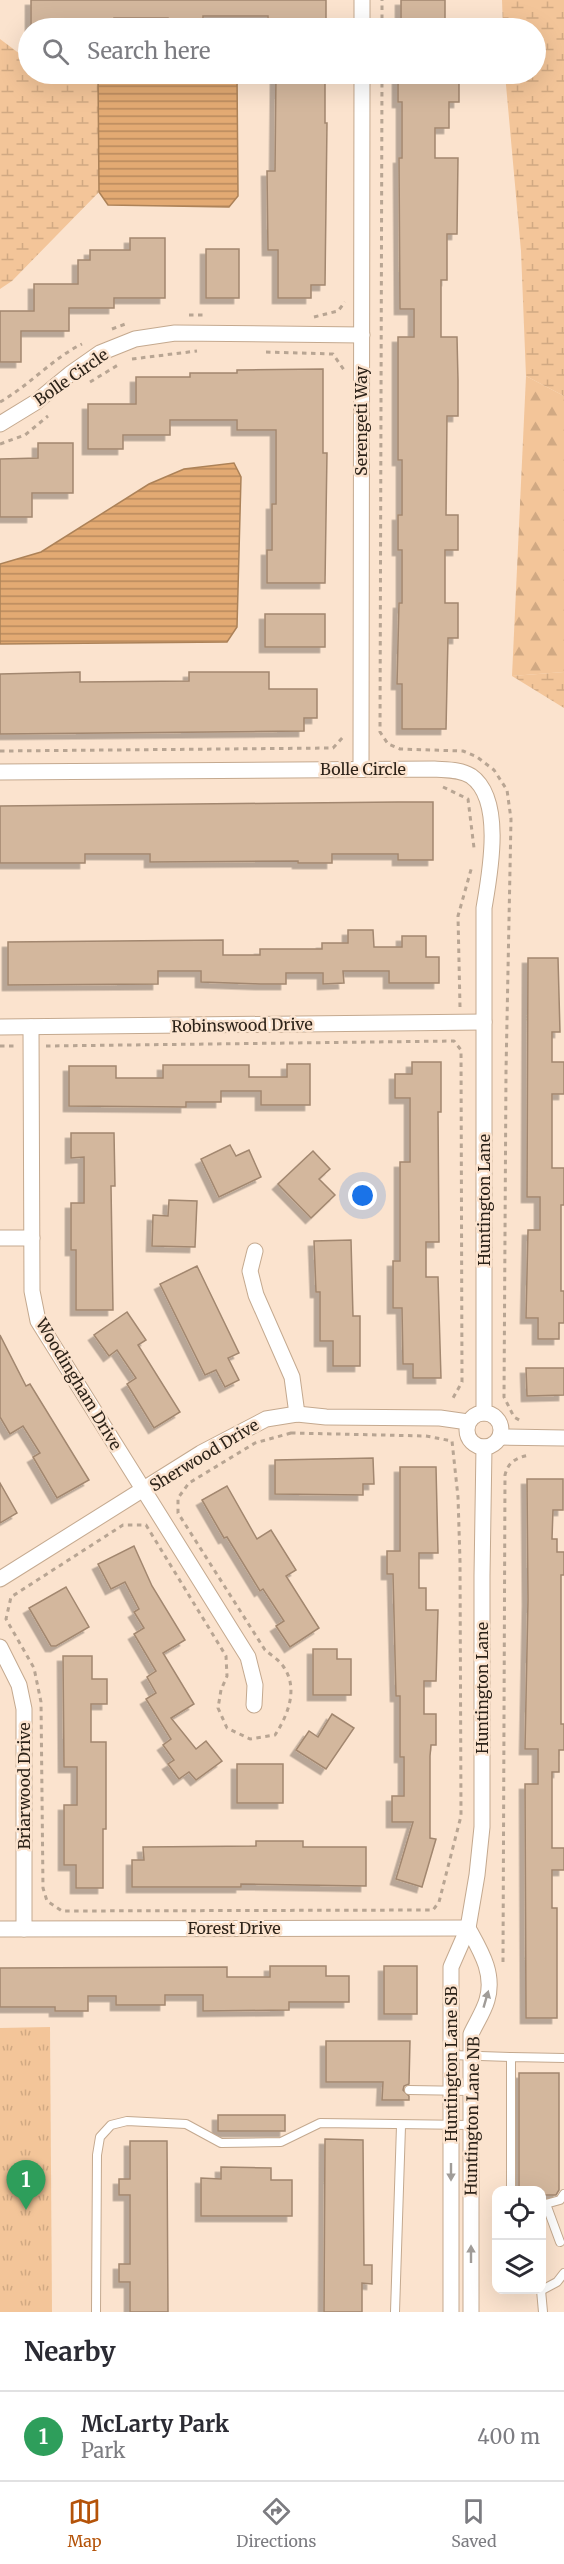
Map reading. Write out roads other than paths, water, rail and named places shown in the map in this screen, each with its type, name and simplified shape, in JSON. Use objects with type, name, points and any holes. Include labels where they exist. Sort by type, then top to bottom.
[{"type":"street","points":[[362,0],[362,18]]},
{"type":"street","name":"Serengeti Way","points":[[361,769],[362,84]]},
{"type":"street","name":"Bolle Circle","points":[[0,424],[36,402],[100,353],[135,339],[175,333],[362,335]]},
{"type":"street","name":"Bolle Circle","points":[[0,772],[361,769],[462,771],[471,776],[482,788],[490,804],[491,868],[483,908],[484,1022]]},
{"type":"street","name":"Robinswood Drive","points":[[0,1027],[484,1022]]},
{"type":"street","name":"Huntington Lane","points":[[484,1022],[484,1413]]},
{"type":"street","name":"Woodingham Drive","points":[[31,1027],[32,1291],[38,1321],[248,1657],[255,1685],[254,1705]]},
{"type":"street","points":[[0,1238],[32,1238]]},
{"type":"street","points":[[255,1251],[250,1271],[256,1295],[292,1377],[297,1414]]},
{"type":"street","points":[[484,1413],[496,1418],[501,1430],[496,1442],[484,1447],[472,1442],[468,1422],[478,1414],[484,1413]]},
{"type":"street","name":"Sherwood Drive","points":[[0,1580],[201,1453],[266,1419],[297,1414],[326,1417],[440,1418],[468,1422]]},
{"type":"street","points":[[500,1437],[564,1438]]},
{"type":"street","name":"Huntington Lane","points":[[468,1928],[482,1827],[484,1447]]},
{"type":"street","name":"Briarwood Drive","points":[[1,1653],[19,1685],[24,1709],[24,1929]]},
{"type":"street","name":"Forest Drive","points":[[0,1929],[468,1928]]},
{"type":"street","name":"Huntington Lane SB","points":[[451,2312],[451,1966],[468,1928]]},
{"type":"street","name":"Huntington Lane NB","points":[[468,1928],[487,1964],[489,1992],[487,2002],[471,2034],[471,2312]]},
{"type":"lane","points":[[451,2055],[564,2058]]},
{"type":"lane","points":[[510,2057],[511,2186]]},
{"type":"lane","points":[[409,2090],[470,2091]]},
{"type":"lane","points":[[96,2312],[97,2155],[100,2137],[111,2125],[127,2121],[186,2124],[221,2143],[281,2142],[320,2123],[401,2126],[470,2125]]},
{"type":"lane","points":[[395,2312],[401,2126]]},
{"type":"lane","points":[[546,2204],[560,2200],[564,2194]]},
{"type":"lane","points":[[546,2209],[560,2242]]},
{"type":"lane","points":[[546,2288],[557,2282],[564,2273]]},
{"type":"lane","points":[[542,2294],[543,2312]]},
{"type":"place","name":"McLarty Park","points":[[26,2210]]}]
